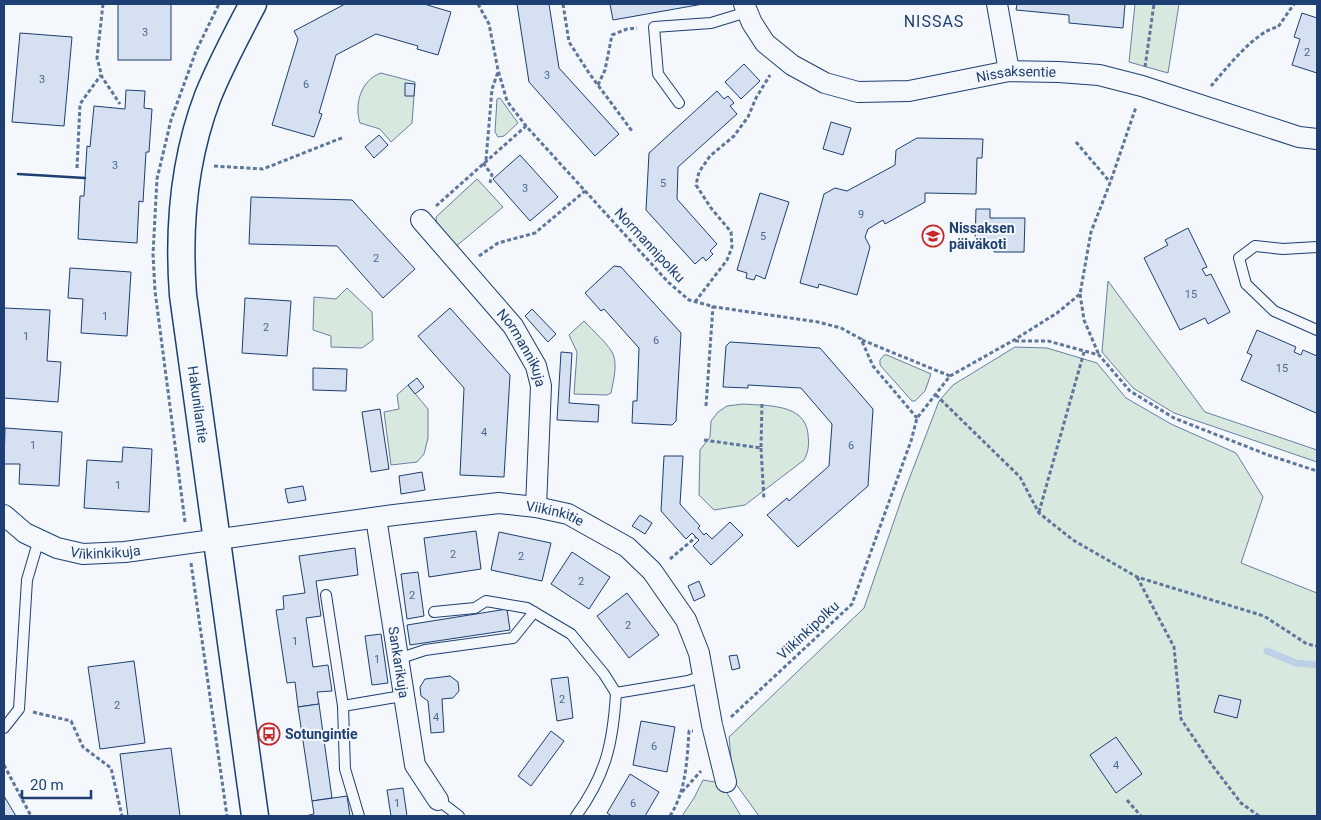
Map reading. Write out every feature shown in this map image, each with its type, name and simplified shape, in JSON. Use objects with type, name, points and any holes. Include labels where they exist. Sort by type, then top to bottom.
[{"type":"street","name":"Hakunilantie","points":[[253,4],[231,45],[208,97],[193,149],[186,184],[181,264],[183,295],[255,816]]},
{"type":"street","points":[[997,4],[1009,71]]},
{"type":"street","name":"Nissaksentie","points":[[745,8],[765,43],[792,65],[825,83],[858,92],[909,91],[1009,71],[1098,75],[1142,86],[1300,137],[1317,140]]},
{"type":"street","name":"Normannikuja","points":[[421,220],[513,326],[536,366],[541,386],[536,507]]},
{"type":"street","name":"Viikinkitie","points":[[217,539],[500,503],[536,507],[568,514],[626,547],[652,571],[686,620],[698,653],[712,725],[726,782]]},
{"type":"street","name":"Viikinkikuja","points":[[4,515],[25,532],[57,548],[83,554],[125,552],[217,539]]},
{"type":"street","name":"Sankarikuja","points":[[376,518],[416,765],[438,800]]},
{"type":"lane","points":[[679,102],[658,74],[654,27],[711,23],[745,8]]},
{"type":"lane","points":[[1317,247],[1283,249],[1255,246],[1240,258],[1246,284],[1274,311],[1317,330]]},
{"type":"lane","points":[[4,728],[19,709],[27,580],[39,539]]},
{"type":"lane","points":[[326,595],[343,706],[345,769],[359,816]]},
{"type":"lane","points":[[434,612],[475,608],[486,601],[527,608],[571,634],[604,674],[616,693],[614,726],[606,762],[588,799],[576,816]]},
{"type":"lane","points":[[398,659],[425,650],[513,638],[534,612]]},
{"type":"lane","points":[[616,693],[688,681],[703,676]]},
{"type":"lane","points":[[343,706],[404,697]]},
{"type":"lane","points":[[438,800],[459,816]]},
{"type":"path","points":[[103,4],[97,58],[101,75],[120,104]]},
{"type":"path","name":"Normannipolku","points":[[478,4],[489,24],[498,70],[507,101],[526,126],[668,282],[689,300],[713,306],[818,322],[841,328],[861,339],[950,376]]},
{"type":"path","points":[[563,4],[569,42],[632,131]]},
{"type":"path","points":[[1154,4],[1142,86],[1110,183],[1091,232],[1080,294],[1084,320],[1099,355],[1130,391],[1174,418],[1268,455],[1317,471]]},
{"type":"path","points":[[1207,90],[1242,50],[1270,28],[1278,27],[1294,4]]},
{"type":"path","points":[[598,85],[605,70],[612,35],[627,29],[654,27]]},
{"type":"path","points":[[490,183],[492,175],[484,162],[492,89],[498,70]]},
{"type":"path","points":[[695,302],[727,260],[732,247],[731,232],[711,208],[696,185],[699,172],[710,156],[734,136],[748,117],[756,98],[772,72]]},
{"type":"path","points":[[77,168],[80,104],[101,75]]},
{"type":"path","points":[[421,220],[526,126]]},
{"type":"path","points":[[214,166],[263,169],[344,137]]},
{"type":"path","points":[[1076,142],[1110,183]]},
{"type":"path","points":[[212,176],[216,156]]},
{"type":"path","points":[[463,268],[498,243],[535,233],[585,191]]},
{"type":"path","points":[[861,339],[874,366],[917,418],[950,376],[1057,313],[1080,294]]},
{"type":"path","points":[[706,406],[713,306]]},
{"type":"path","points":[[1014,340],[1048,341],[1099,355]]},
{"type":"path","points":[[1039,513],[1084,352]]},
{"type":"path","points":[[936,395],[1020,478],[1039,513],[1073,540],[1137,577],[1264,616],[1308,644],[1317,646]]},
{"type":"path","points":[[762,402],[761,448],[764,500]]},
{"type":"path","name":"Viikinkipolku","points":[[670,816],[681,792],[686,768],[689,732],[726,722],[852,604],[911,442],[917,418]]},
{"type":"path","points":[[704,440],[761,448]]},
{"type":"path","points":[[669,560],[696,537]]},
{"type":"path","points":[[192,570],[227,816]]},
{"type":"path","points":[[1137,577],[1174,647],[1181,719],[1212,766],[1241,803],[1259,816]]},
{"type":"path","points":[[19,709],[70,721],[84,747],[111,768],[122,816]]},
{"type":"path","points":[[4,765],[31,816]]},
{"type":"path","points":[[1127,800],[1141,816]]},
{"type":"shaded area","points":[[1135,4],[1179,4],[1168,73],[1129,62]]},
{"type":"shaded area","points":[[381,73],[415,82],[412,123],[391,142],[380,129],[360,123],[358,116],[359,101],[364,87],[374,76]]},
{"type":"shaded area","points":[[500,98],[518,123],[504,136],[498,137],[495,132],[497,99]]},
{"type":"shaded area","points":[[477,179],[503,207],[454,248],[437,227],[436,217]]},
{"type":"shaded area","points":[[1108,281],[1205,412],[1317,450],[1317,462],[1174,413],[1133,388],[1102,352]]},
{"type":"shaded area","points":[[347,288],[372,312],[373,340],[362,348],[331,347],[331,336],[313,330],[314,297],[336,299]]},
{"type":"shaded area","points":[[584,321],[605,343],[614,357],[614,380],[611,393],[607,395],[574,394],[577,352],[569,335]]},
{"type":"shaded area","points":[[1015,347],[1047,348],[1097,363],[1126,398],[1171,424],[1236,453],[1263,497],[1241,563],[1317,593],[1317,816],[759,816],[733,780],[729,737],[864,608],[903,495],[939,401],[953,385]]},
{"type":"shaded area","points":[[884,355],[931,374],[925,391],[915,401],[912,401],[880,365],[880,360]]},
{"type":"shaded area","points":[[408,385],[428,409],[428,438],[424,454],[417,462],[391,465],[384,412],[399,409],[397,395]]},
{"type":"shaded area","points":[[743,404],[773,406],[792,411],[805,424],[808,434],[808,450],[804,460],[745,505],[714,510],[699,495],[700,450],[710,437],[711,421],[718,412],[727,406]]},
{"type":"shaded area","points":[[703,780],[721,783],[741,816],[682,816]]},
{"type":"building","points":[[118,4],[171,4],[171,60],[118,60]]},
{"type":"building","points":[[345,4],[424,4],[451,12],[438,55],[417,49],[418,46],[376,34],[336,55],[319,113],[322,114],[314,137],[272,125],[298,39],[294,31]]},
{"type":"building","points":[[517,4],[549,4],[559,68],[619,134],[595,156],[529,82]]},
{"type":"building","points":[[610,4],[703,4],[613,20]]},
{"type":"building","points":[[1017,4],[1125,4],[1123,28],[1069,23],[1069,15],[1016,10]]},
{"type":"building","points":[[1302,13],[1317,18],[1317,73],[1292,65],[1300,39],[1294,37]]},
{"type":"building","points":[[20,33],[72,37],[64,126],[12,122]]},
{"type":"building","points":[[744,64],[760,81],[741,99],[725,82]]},
{"type":"building","points":[[405,83],[415,84],[414,96],[405,96]]},
{"type":"building","points":[[126,90],[145,91],[144,108],[152,109],[149,152],[146,152],[143,202],[139,201],[137,243],[78,239],[80,196],[84,196],[87,146],[90,147],[94,106],[125,109]]},
{"type":"building","points":[[717,91],[724,99],[728,96],[734,103],[730,106],[737,114],[678,167],[677,199],[717,244],[710,251],[713,254],[706,261],[703,257],[695,264],[646,210],[649,153]]},
{"type":"building","points":[[831,122],[851,128],[843,155],[823,149]]},
{"type":"building","points":[[379,135],[388,145],[374,158],[365,147]]},
{"type":"building","points":[[917,138],[983,139],[982,158],[977,158],[976,194],[925,193],[925,202],[885,224],[883,220],[868,229],[865,237],[870,247],[857,295],[819,284],[818,288],[800,283],[824,194],[835,188],[847,191],[895,165],[896,150]]},
{"type":"building","points":[[520,155],[558,197],[530,221],[493,179]]},
{"type":"building","points":[[760,193],[789,202],[765,279],[756,275],[754,280],[746,278],[747,273],[737,270]]},
{"type":"building","points":[[251,197],[352,200],[415,269],[383,298],[337,246],[249,244]]},
{"type":"building","points":[[976,209],[990,209],[990,218],[1025,218],[1024,252],[994,252],[994,243],[975,243]]},
{"type":"building","points":[[1188,228],[1207,267],[1202,269],[1206,276],[1211,274],[1230,312],[1208,324],[1205,318],[1180,330],[1144,258],[1168,245],[1165,240]]},
{"type":"building","points":[[614,266],[621,267],[681,333],[676,421],[672,425],[632,423],[633,401],[637,401],[639,348],[604,309],[601,311],[585,293]]},
{"type":"building","points":[[70,268],[131,272],[127,336],[81,333],[83,299],[68,298]]},
{"type":"building","points":[[245,298],[291,301],[287,356],[242,353]]},
{"type":"building","points":[[4,308],[50,310],[47,361],[61,362],[58,402],[4,398]]},
{"type":"building","points":[[450,308],[510,375],[504,477],[460,475],[464,388],[418,336]]},
{"type":"building","points":[[532,309],[556,334],[548,342],[525,316]]},
{"type":"building","points":[[1257,330],[1296,347],[1294,352],[1301,355],[1303,350],[1317,356],[1316,413],[1241,380],[1252,355],[1247,353]]},
{"type":"building","points":[[730,342],[820,348],[873,409],[868,486],[798,547],[767,515],[787,498],[789,501],[829,466],[832,424],[801,388],[748,385],[748,388],[723,387],[726,346]]},
{"type":"building","points":[[561,352],[572,353],[569,403],[599,405],[598,422],[557,420]]},
{"type":"building","points":[[313,368],[347,369],[346,391],[313,390]]},
{"type":"building","points":[[417,378],[424,387],[415,394],[408,385]]},
{"type":"building","points":[[380,409],[389,469],[371,472],[362,412]]},
{"type":"building","points":[[5,428],[62,432],[59,486],[19,484],[20,464],[4,464]]},
{"type":"building","points":[[123,447],[152,449],[149,512],[84,508],[87,460],[122,462]]},
{"type":"building","points":[[664,456],[683,456],[680,504],[700,526],[698,528],[704,535],[706,533],[712,539],[730,522],[743,535],[711,565],[693,546],[699,540],[692,533],[686,539],[661,511]]},
{"type":"building","points":[[422,472],[425,490],[401,494],[399,476]]},
{"type":"building","points":[[303,486],[306,500],[288,503],[285,489]]},
{"type":"building","points":[[640,515],[652,523],[645,534],[632,526]]},
{"type":"building","points":[[476,531],[481,569],[429,577],[424,538]]},
{"type":"building","points":[[499,532],[551,543],[542,581],[491,570]]},
{"type":"building","points":[[355,548],[358,575],[316,581],[321,616],[306,618],[313,667],[328,665],[332,691],[317,692],[319,704],[298,707],[295,682],[287,683],[276,610],[284,609],[283,596],[305,593],[299,556]]},
{"type":"building","points":[[572,552],[610,577],[589,609],[551,584]]},
{"type":"building","points":[[418,572],[424,616],[407,619],[401,574]]},
{"type":"building","points":[[699,581],[705,596],[694,601],[688,586]]},
{"type":"building","points":[[627,593],[659,635],[629,658],[597,616]]},
{"type":"building","points":[[507,609],[510,630],[410,645],[407,625]]},
{"type":"building","points":[[381,634],[388,683],[372,685],[365,636]]},
{"type":"building","points":[[737,655],[740,668],[732,670],[729,656]]},
{"type":"building","points":[[134,661],[145,743],[100,749],[88,667]]},
{"type":"building","points":[[450,676],[458,682],[459,691],[453,698],[442,699],[444,732],[431,733],[428,701],[421,696],[420,687],[425,679]]},
{"type":"building","points":[[568,677],[573,718],[557,721],[551,679]]},
{"type":"building","points":[[1219,695],[1241,700],[1237,718],[1214,712]]},
{"type":"building","points":[[319,704],[332,798],[312,801],[298,707]]},
{"type":"building","points":[[641,721],[675,727],[667,772],[633,765]]},
{"type":"building","points":[[551,731],[564,741],[531,786],[518,776]]},
{"type":"building","points":[[1116,737],[1142,774],[1116,793],[1090,755]]},
{"type":"building","points":[[171,748],[180,816],[128,816],[120,754]]},
{"type":"building","points":[[630,774],[659,792],[645,816],[612,816],[607,813]]},
{"type":"building","points":[[403,788],[407,816],[391,816],[387,790]]},
{"type":"building","points":[[4,796],[16,816],[4,816]]},
{"type":"building","points":[[347,796],[350,816],[305,816],[314,814],[312,801]]},
{"type":"waterway","points":[[1267,651],[1296,663],[1317,665]]},
{"type":"wall","points":[[18,174],[85,178]]},
{"type":"place","name":"Nissaksen päiväkoti","points":[[933,236]]},
{"type":"place","name":"Sotungintie","points":[[269,734]]},
{"type":"district","name":"NISSAS","points":[[934,21]]}]
